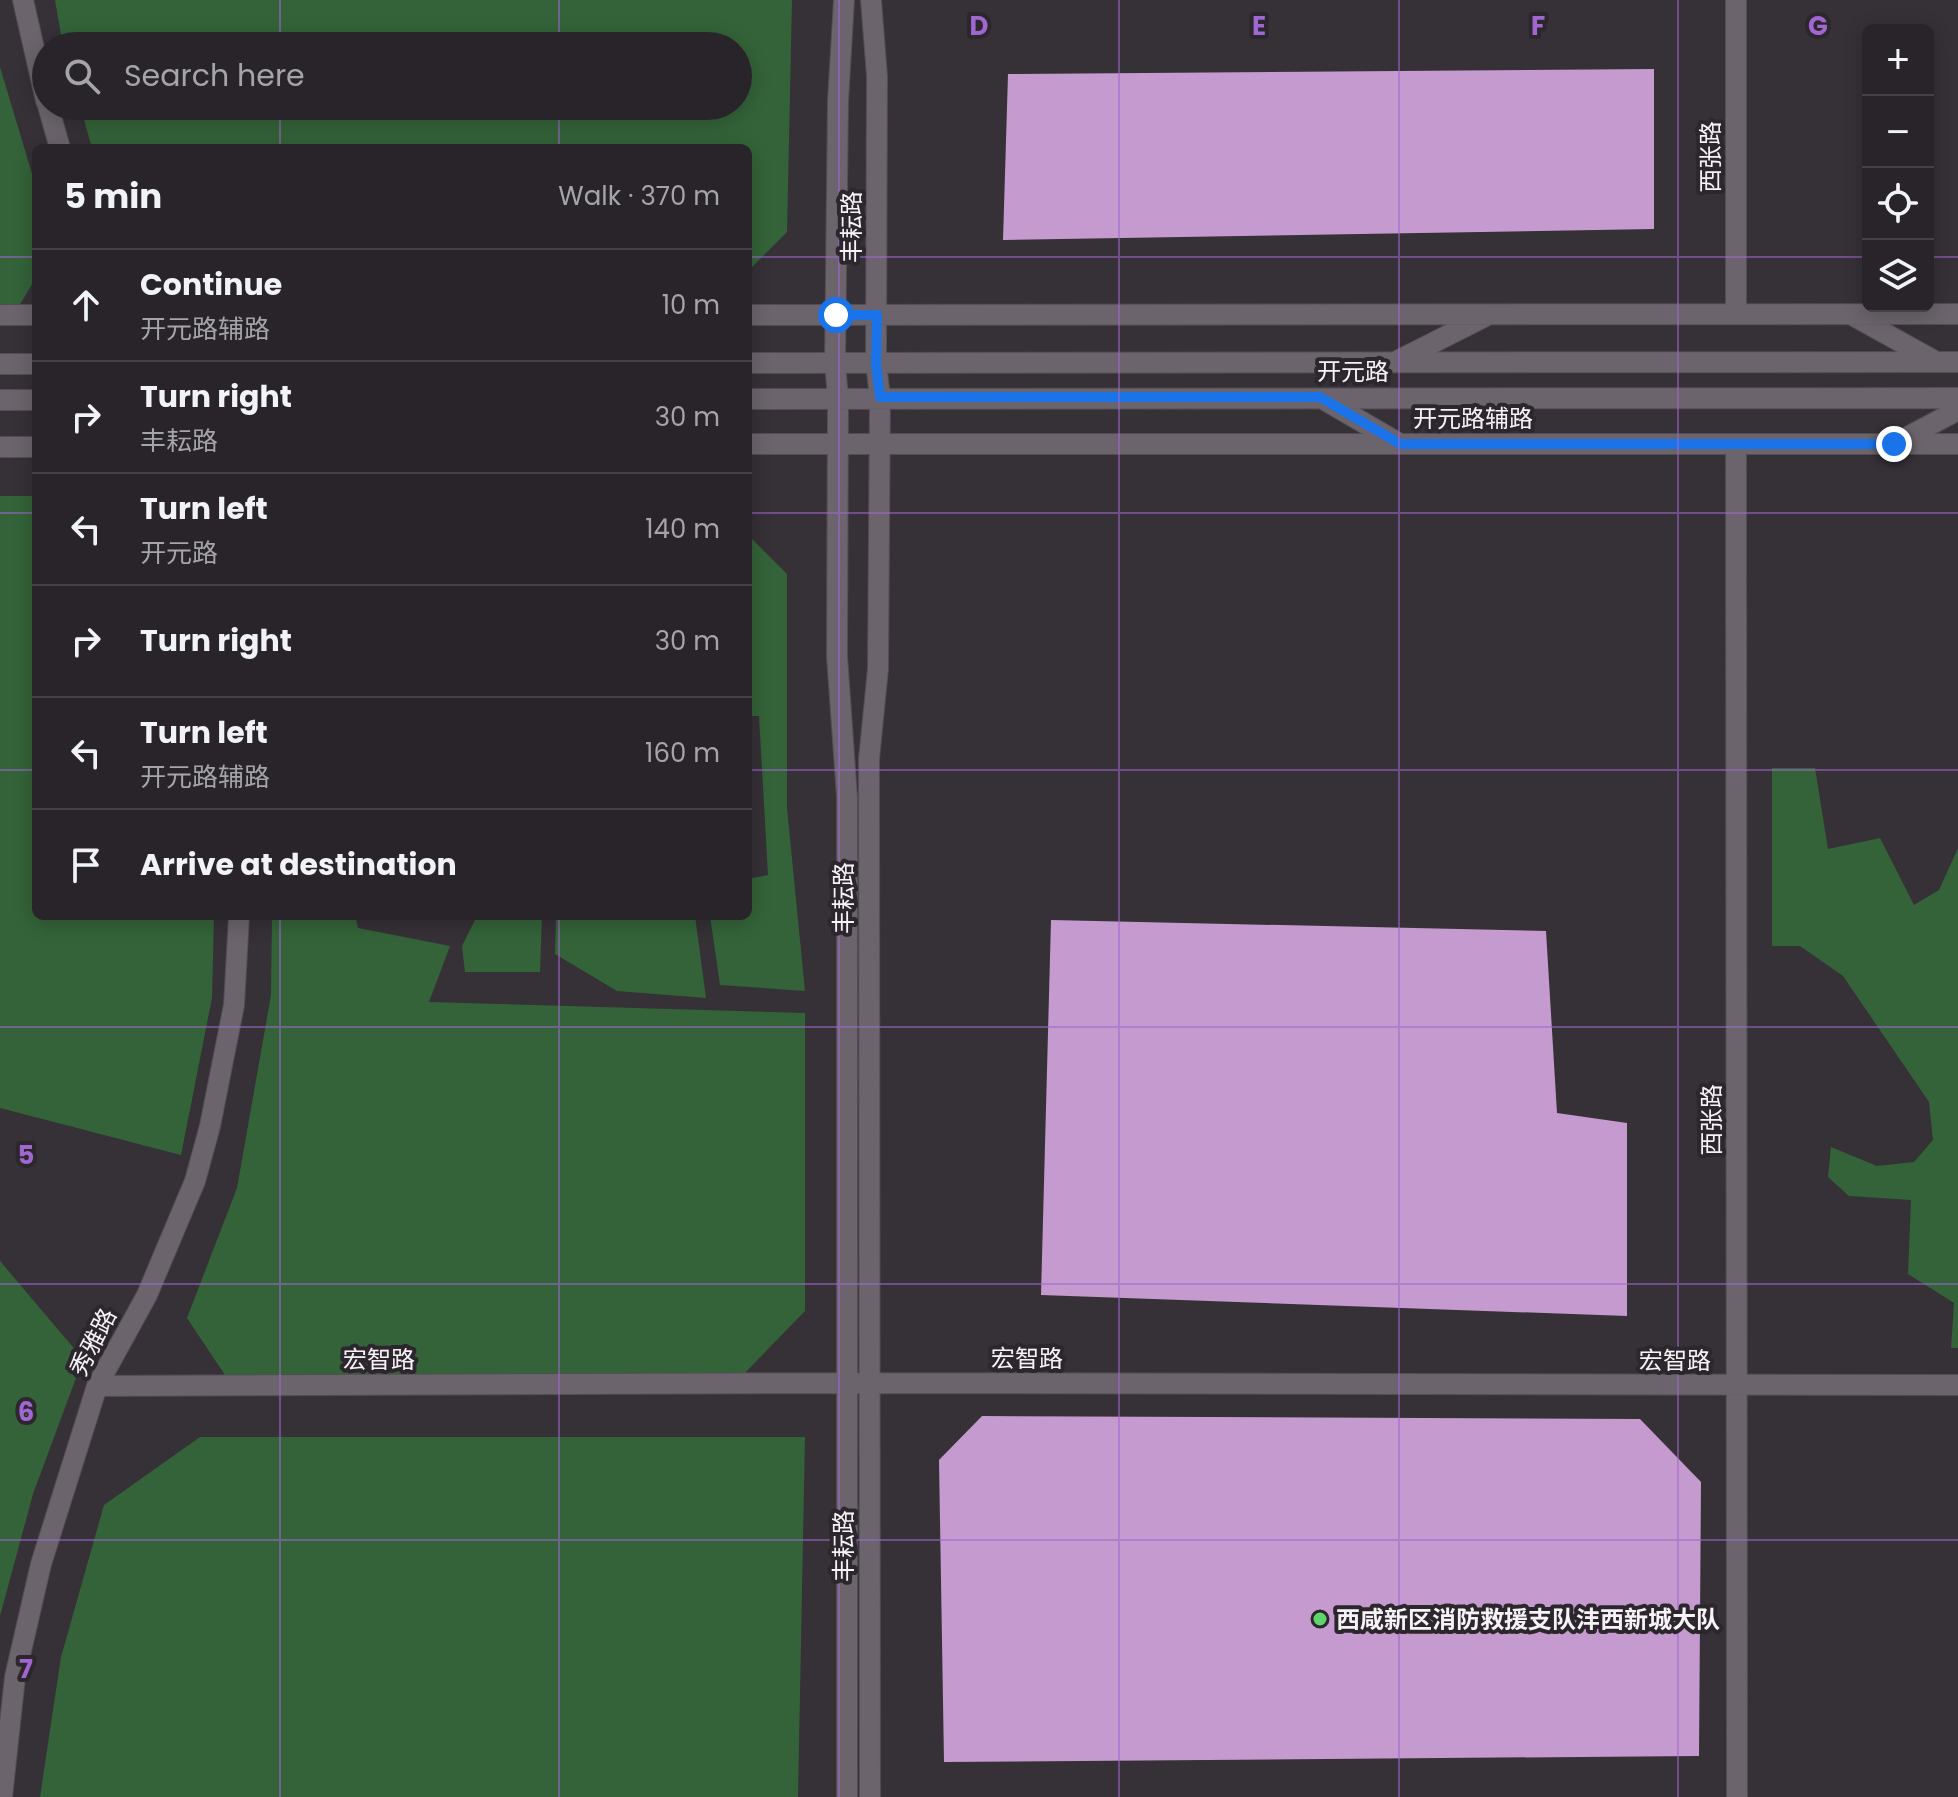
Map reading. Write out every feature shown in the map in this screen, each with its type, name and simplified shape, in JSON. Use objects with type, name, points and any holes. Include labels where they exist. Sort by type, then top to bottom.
[{"type":"street","points":[[23,0],[32,39]]},
{"type":"street","name":"丰耘路","points":[[844,0],[838,101],[835,363],[838,398],[837,656],[847,797],[847,1797]]},
{"type":"street","name":"丰耘路","points":[[870,1797],[869,759],[878,669],[880,443],[876,363],[877,76],[871,0]]},
{"type":"street","name":"西张路","points":[[1736,0],[1736,314]]},
{"type":"street","points":[[52,120],[59,144]]},
{"type":"street","points":[[1393,362],[1490,314]]},
{"type":"street","points":[[1850,314],[1936,362]]},
{"type":"street","points":[[752,315],[1958,314]]},
{"type":"street","points":[[0,315],[32,315]]},
{"type":"street","name":"开元路","points":[[752,363],[1958,362]]},
{"type":"street","points":[[0,364],[32,364]]},
{"type":"street","points":[[1320,397],[1400,444]]},
{"type":"street","name":"开元路","points":[[752,399],[1958,398]]},
{"type":"street","points":[[0,400],[32,400]]},
{"type":"street","points":[[1894,444],[1958,410]]},
{"type":"street","name":"开元路辅路","points":[[752,444],[1958,444]]},
{"type":"street","name":"西张路","points":[[1736,444],[1737,1797]]},
{"type":"street","points":[[0,447],[32,447]]},
{"type":"street","name":"秀雅路","points":[[2,1797],[15,1677],[41,1564],[97,1386],[147,1295],[195,1181],[226,1056],[234,1005],[239,920]]},
{"type":"street","name":"宏智路","points":[[97,1386],[845,1383],[1958,1385]]},
{"type":"green space","points":[[55,0],[792,0],[787,232],[752,267],[752,144],[91,144],[84,120],[752,120],[752,32],[61,32]]},
{"type":"green space","points":[[0,67],[32,174],[32,285],[14,314],[0,313]]},
{"type":"green space","points":[[0,496],[32,496],[32,920],[214,920],[212,998],[181,1155],[0,1108]]},
{"type":"green space","points":[[752,539],[787,574],[787,808],[805,991],[720,985],[711,920],[752,920],[752,878],[768,875],[759,716],[752,716]]},
{"type":"green space","points":[[1772,768],[1815,768],[1828,849],[1880,838],[1914,905],[1939,890],[1958,848],[1958,1348],[1951,1348],[1954,1303],[1908,1274],[1911,1200],[1849,1196],[1828,1177],[1831,1147],[1877,1166],[1914,1162],[1933,1140],[1929,1102],[1843,976],[1800,946],[1772,946]]},
{"type":"green space","points":[[272,920],[356,920],[358,928],[450,946],[429,1002],[805,1013],[805,1311],[740,1378],[227,1378],[187,1318],[237,1188],[271,995]]},
{"type":"green space","points":[[475,920],[542,920],[540,972],[465,972],[462,946]]},
{"type":"green space","points":[[556,920],[696,920],[706,998],[617,991],[555,954]]},
{"type":"green space","points":[[0,1261],[83,1359],[33,1494],[0,1616]]},
{"type":"green space","points":[[200,1437],[805,1437],[798,1797],[40,1797],[61,1657],[104,1505]]},
{"type":"building","points":[[1654,69],[1654,229],[1003,240],[1008,74]]},
{"type":"building","points":[[1051,920],[1546,931],[1557,1113],[1627,1123],[1627,1316],[1041,1295]]},
{"type":"building","name":"西咸新区消防救援支队沣西新城大队","points":[[982,1416],[1640,1419],[1701,1482],[1699,1756],[944,1762],[939,1460]]},
{"type":"place","name":"西咸新区消防救援支队沣西新城大队","points":[[1320,1619]]},
{"type":"route","points":[[836,315],[877,315],[876,363],[880,397],[1320,397],[1400,444],[1894,444]]}]
